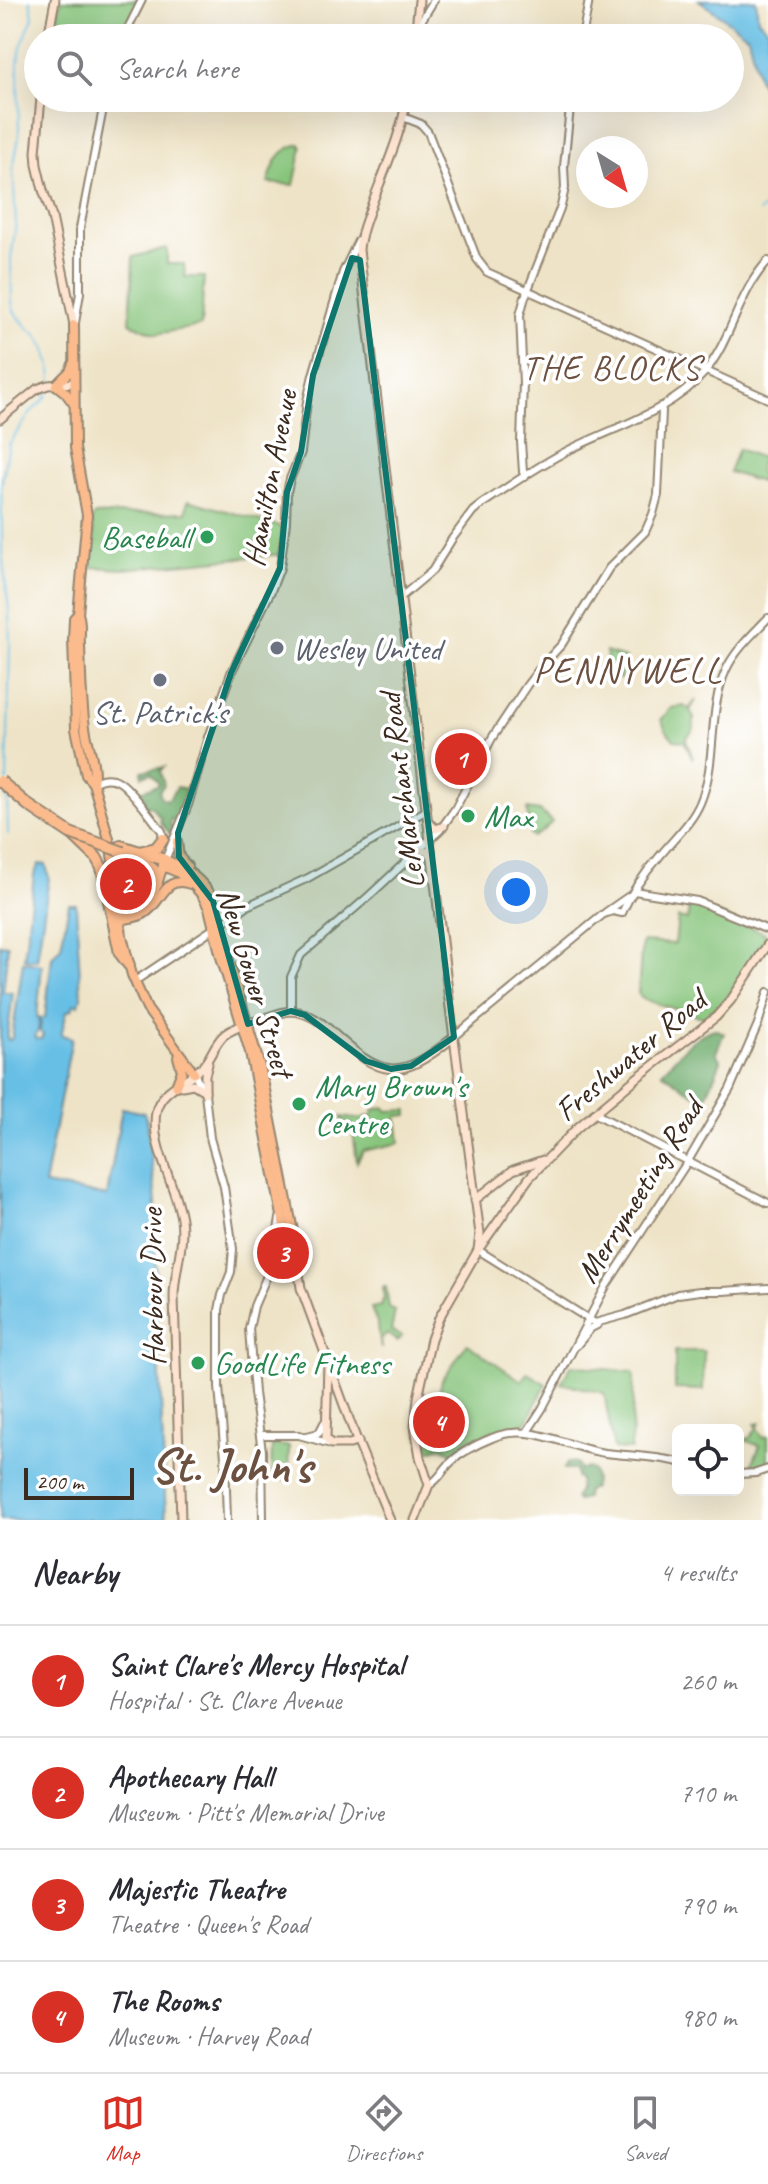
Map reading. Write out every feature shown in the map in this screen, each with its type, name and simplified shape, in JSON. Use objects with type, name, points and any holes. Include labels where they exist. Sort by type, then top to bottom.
[{"type":"highway","points":[[0,774],[30,801],[70,828],[138,855],[153,869],[157,884]]},
{"type":"highway","points":[[0,781],[28,805],[70,833],[90,851],[102,868],[117,919],[120,953],[129,965]]},
{"type":"highway","points":[[70,833],[166,864]]},
{"type":"highway","points":[[138,855],[153,850],[163,835]]},
{"type":"main road","points":[[51,24],[55,0]]},
{"type":"main road","points":[[417,24],[419,3]]},
{"type":"main road","points":[[40,112],[37,165],[52,217],[74,325],[75,448],[87,515],[78,614],[74,618],[76,729],[86,775],[93,783],[111,846],[117,919],[138,910],[171,883],[195,881]]},
{"type":"main road","name":"Hamilton Avenue","points":[[360,245],[404,112]]},
{"type":"main road","name":"LeMarchant Road","points":[[360,245],[353,260],[362,279]]},
{"type":"main road","name":"LeMarchant Road","points":[[360,245],[480,1234],[478,1250]]},
{"type":"main road","points":[[56,385],[75,361]]},
{"type":"main road","points":[[3,417],[40,387],[74,383]]},
{"type":"main road","points":[[56,385],[74,404]]},
{"type":"main road","points":[[429,822],[435,829],[444,826]]},
{"type":"main road","points":[[178,838],[179,857],[195,881]]},
{"type":"main road","points":[[418,852],[428,852],[432,857]]},
{"type":"main road","points":[[153,900],[166,864]]},
{"type":"main road","points":[[153,900],[166,864]]},
{"type":"main road","name":"New Gower Street","points":[[166,864],[195,881],[216,925],[263,1082],[288,1232]]},
{"type":"main road","points":[[117,891],[125,900],[135,904],[153,900]]},
{"type":"main road","name":"Freshwater Road","points":[[428,1481],[415,1434],[416,1409],[424,1370],[437,1323],[478,1250],[523,1184],[546,1159],[594,1113],[716,1017],[734,996],[768,944]]},
{"type":"main road","points":[[129,965],[147,1009],[194,1073]]},
{"type":"main road","points":[[166,1094],[208,1059],[218,1041],[228,1032],[291,1011],[317,1020],[360,1057],[387,1069],[411,1066],[454,1037]]},
{"type":"main road","name":"New Gower Street","points":[[246,1025],[246,1039],[286,1214]]},
{"type":"main road","points":[[228,1032],[246,1039]]},
{"type":"main road","points":[[176,1086],[182,1071],[178,1053]]},
{"type":"main road","points":[[205,1092],[208,1059]]},
{"type":"main road","points":[[166,1094],[188,1083],[205,1092]]},
{"type":"main road","name":"Harbour Drive","points":[[166,1094],[157,1107],[156,1126],[177,1199],[182,1230],[174,1297],[181,1520]]},
{"type":"main road","name":"Freshwater Road","points":[[475,1200],[513,1170],[546,1159]]},
{"type":"main road","points":[[288,1232],[298,1259],[301,1288],[390,1520]]},
{"type":"main road","points":[[328,1362],[326,1438],[331,1444],[358,1441]]},
{"type":"main road","points":[[327,1385],[331,1381],[337,1383]]},
{"type":"main road","points":[[415,1520],[428,1481]]},
{"type":"street","points":[[130,24],[142,0]]},
{"type":"street","points":[[585,24],[589,0]]},
{"type":"street","points":[[419,3],[432,2]]},
{"type":"street","points":[[419,24],[432,2]]},
{"type":"street","points":[[74,325],[79,303],[80,228],[102,112]]},
{"type":"street","points":[[525,477],[521,442],[521,310],[561,206],[570,112]]},
{"type":"street","points":[[403,117],[421,124],[428,132],[479,263],[491,275],[768,399]]},
{"type":"street","name":"Hamilton Avenue","points":[[166,864],[173,840],[178,838],[231,673],[280,568],[290,479],[301,452],[313,375],[339,284],[360,245]]},
{"type":"street","points":[[401,597],[432,571],[473,511],[483,503],[567,450],[661,406],[706,371],[759,271],[768,261]]},
{"type":"street","points":[[759,271],[768,279]]},
{"type":"street","points":[[67,289],[75,285],[80,272]]},
{"type":"street","points":[[291,1011],[291,977],[301,955],[444,826],[492,738],[527,685],[562,644],[609,568],[648,527],[658,487],[661,406]]},
{"type":"street","points":[[604,914],[613,911],[622,913],[656,859],[690,821],[700,804],[710,770],[716,709],[723,676],[735,655],[768,618]]},
{"type":"street","points":[[93,783],[121,782],[163,835]]},
{"type":"street","points":[[135,981],[252,903],[308,878],[427,810]]},
{"type":"street","points":[[454,1037],[632,893],[697,901],[768,930]]},
{"type":"street","name":"Merrymeeting Road","points":[[530,1432],[606,1286],[688,1161],[736,1077],[768,992]]},
{"type":"street","points":[[194,1073],[205,1092],[210,1138],[225,1190],[233,1249],[231,1272],[220,1299],[219,1318],[219,1398],[225,1450],[227,1520]]},
{"type":"street","points":[[594,1113],[768,1203]]},
{"type":"street","points":[[263,1520],[264,1488],[249,1329],[286,1214]]},
{"type":"street","points":[[275,1253],[288,1232]]},
{"type":"street","points":[[478,1250],[588,1319],[595,1323],[602,1322]]},
{"type":"street","points":[[575,1347],[591,1328],[602,1322],[678,1294],[768,1288]]},
{"type":"street","points":[[593,1309],[596,1320],[602,1322]]},
{"type":"street","points":[[260,1435],[307,1436],[319,1433],[326,1422]]},
{"type":"street","points":[[428,1481],[460,1455],[504,1433],[530,1432],[603,1452],[672,1461]]},
{"type":"street","points":[[307,1436],[331,1444]]},
{"type":"street","points":[[744,1474],[768,1469]]},
{"type":"highlighted area","points":[[352,258],[360,260],[454,1037],[411,1066],[391,1069],[366,1061],[305,1015],[291,1011],[248,1024],[213,901],[179,857],[178,833],[231,673],[280,568],[287,492],[301,452],[313,375]]},
{"type":"green space","points":[[61,0],[140,0],[129,24],[56,24]]},
{"type":"green space","points":[[300,144],[302,148],[294,185],[268,183],[282,153]]},
{"type":"green space","points":[[167,248],[167,264],[184,264],[185,277],[204,277],[201,326],[156,334],[130,323],[133,257]]},
{"type":"green space","points":[[738,449],[762,458],[758,470],[762,477],[760,482],[729,472]]},
{"type":"green space","points":[[188,500],[286,528],[283,554],[123,569],[90,567],[94,540],[92,519],[95,515],[186,512]]},
{"type":"green space","points":[[606,652],[625,658],[620,679],[602,676]]},
{"type":"green space","points":[[696,700],[690,710],[694,729],[686,739],[693,759],[684,741],[674,740],[661,720],[671,708],[684,706],[689,709]]},
{"type":"green space","points":[[164,767],[160,771],[164,785],[159,791],[161,798],[168,800],[177,787],[188,789],[178,821],[171,819],[171,827],[175,828],[170,834],[151,806],[146,806],[143,795],[138,798],[132,784],[136,784],[140,791],[158,785],[151,773],[142,776],[142,771]]},
{"type":"green space","points":[[527,809],[540,811],[552,822],[533,837],[530,835]]},
{"type":"green space","points":[[690,903],[765,933],[766,938],[727,999],[705,1018],[642,999],[638,993],[642,942],[675,944],[678,918],[687,920]]},
{"type":"green space","points":[[715,1029],[724,1033],[716,1053],[721,1061],[704,1101],[662,1072],[693,1041]]},
{"type":"green space","points":[[384,1107],[388,1111],[408,1110],[408,1115],[397,1116],[400,1143],[363,1151],[357,1162],[352,1124],[343,1122],[341,1117],[359,1119],[373,1115],[373,1110]]},
{"type":"green space","points":[[383,1287],[386,1287],[389,1308],[395,1311],[391,1331],[402,1336],[397,1341],[387,1334],[380,1339],[381,1349],[378,1325],[371,1308],[382,1306]]},
{"type":"green space","points":[[467,1344],[522,1381],[528,1373],[546,1384],[522,1425],[492,1432],[454,1453],[441,1447],[423,1453],[419,1433],[423,1396],[439,1393],[442,1380]]},
{"type":"green space","points":[[675,1351],[704,1351],[703,1390],[675,1389]]},
{"type":"green space","points":[[571,1365],[634,1374],[631,1450],[614,1449],[604,1393],[561,1383]]},
{"type":"green space","points":[[760,1423],[757,1428],[763,1437],[768,1436],[768,1466],[749,1471],[760,1446],[744,1440],[751,1437],[757,1427],[755,1424]]},
{"type":"green space","points":[[272,1445],[289,1446],[288,1480],[271,1480]]},
{"type":"green space","points":[[567,1462],[577,1463],[580,1470],[589,1468],[593,1471],[593,1488],[587,1491],[586,1498],[577,1501],[575,1498],[580,1480],[576,1478],[574,1469],[564,1469]]},
{"type":"water","points":[[699,0],[756,0],[758,19],[768,29],[768,97],[759,81],[744,24],[732,24]]},
{"type":"water","points":[[39,864],[46,865],[49,878],[37,960],[24,959],[34,875]]},
{"type":"water","points":[[69,904],[76,904],[81,997],[79,1005],[74,1004],[72,1010],[67,1011],[61,1035],[72,1038],[44,1185],[107,1196],[122,1108],[144,1113],[156,1202],[155,1255],[166,1520],[0,1520],[0,944],[8,945],[3,992],[13,993],[7,1039],[12,1038],[23,962],[42,965],[37,1017],[40,1018],[35,1036],[41,1039],[41,1018],[45,1018],[52,957],[61,946]]},
{"type":"waterway","points":[[30,0],[33,17],[30,24]]},
{"type":"waterway","points":[[24,40],[18,63],[19,136],[13,169],[16,223],[11,259],[12,302],[14,311],[45,347],[52,381]]},
{"type":"waterway","points":[[759,212],[765,207]]},
{"type":"waterway","points":[[7,781],[10,644],[2,553],[1,486],[9,444],[32,411],[45,399],[50,387]]},
{"type":"waterway","points":[[7,791],[8,834]]},
{"type":"place","name":"Baseball","points":[[207,537]]},
{"type":"place","name":"Wesley United","points":[[277,648]]},
{"type":"place","name":"St. Patrick's","points":[[160,680]]},
{"type":"place","name":"Saint Clare's Mercy Hospital","points":[[461,759]]},
{"type":"place","name":"Max","points":[[468,816]]},
{"type":"place","name":"Apothecary Hall","points":[[126,884]]},
{"type":"place","name":"Mary Brown's Centre","points":[[299,1104]]},
{"type":"place","name":"Majestic Theatre","points":[[283,1253]]},
{"type":"place","name":"GoodLife Fitness","points":[[198,1363]]},
{"type":"place","name":"The Rooms","points":[[439,1422]]},
{"type":"district","name":"THE BLOCKS","points":[[612,367]]},
{"type":"district","name":"PENNYWELL","points":[[628,669]]},
{"type":"district","name":"St. John's","points":[[231,1465]]}]
